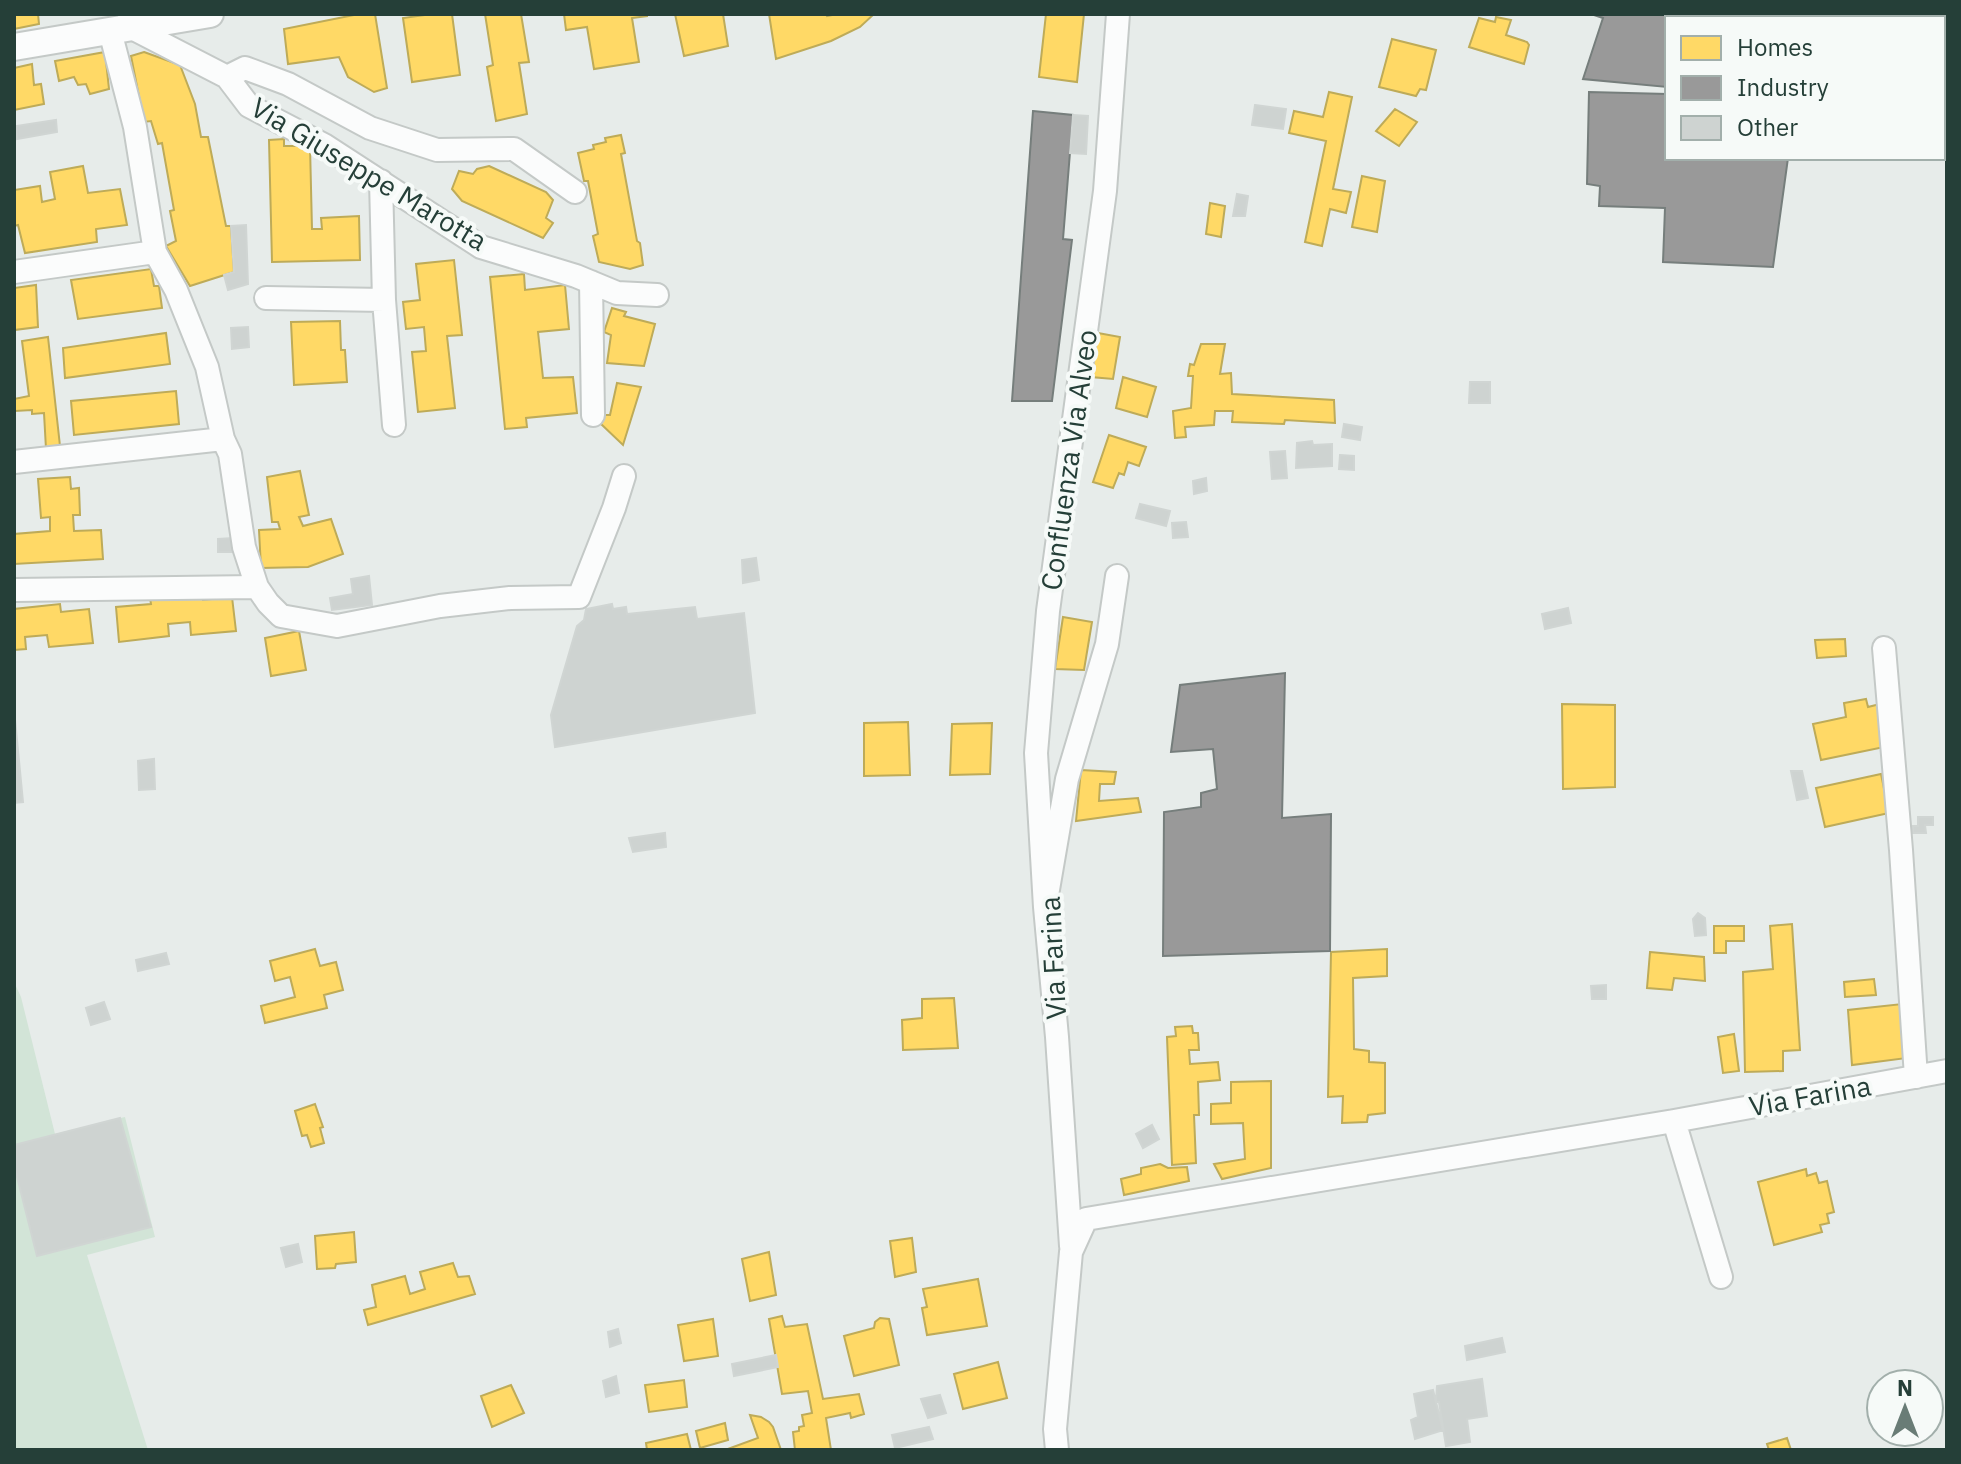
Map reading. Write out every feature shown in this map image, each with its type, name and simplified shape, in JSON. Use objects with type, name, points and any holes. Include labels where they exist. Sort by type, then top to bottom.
[{"type":"street","points":[[14,47],[124,24],[210,14]]},
{"type":"street","name":"Confluenza Via Alveo","points":[[1045,907],[1036,753],[1048,611],[1105,191],[1118,14]]},
{"type":"street","points":[[124,24],[135,127],[155,252],[176,290],[207,367],[223,439],[230,454],[244,547],[257,587],[281,616],[337,626],[440,606],[510,598],[579,597],[624,476]]},
{"type":"street","name":"Via Giuseppe Marotta","points":[[124,24],[227,77],[249,106],[324,145],[481,247],[617,293],[657,295]]},
{"type":"street","name":"Via Giuseppe Marotta","points":[[227,77],[245,68],[288,84],[370,128],[437,150],[514,149],[575,192]]},
{"type":"street","points":[[381,181],[384,300],[394,425]]},
{"type":"street","points":[[14,272],[155,252]]},
{"type":"street","points":[[591,282],[593,415]]},
{"type":"street","points":[[266,298],[384,300]]},
{"type":"street","points":[[14,462],[223,439]]},
{"type":"street","name":"Via Farina","points":[[1057,1450],[1055,1429],[1071,1252],[1045,907],[1067,779],[1107,644],[1117,576]]},
{"type":"street","points":[[14,590],[257,587]]},
{"type":"street","points":[[1884,648],[1916,1077]]},
{"type":"street","name":"Via Farina","points":[[1071,1252],[1086,1219],[1674,1121],[1947,1071]]},
{"type":"street","points":[[1674,1121],[1721,1277]]},
{"type":"green space","points":[[14,982],[21,997],[55,1134],[125,1117],[155,1237],[87,1255],[148,1450],[14,1450]]},
{"type":"building: Homes","points":[[14,14],[38,14],[39,24],[14,29]]},
{"type":"building: Homes","points":[[359,14],[375,14],[387,88],[374,92],[348,77],[339,57],[288,64],[284,29]]},
{"type":"building: Homes","points":[[452,14],[460,75],[412,82],[403,18]]},
{"type":"building: Homes","points":[[485,14],[521,14],[529,62],[519,63],[527,114],[496,121],[487,67],[493,65]]},
{"type":"building: Homes","points":[[564,14],[647,14],[632,18],[639,62],[594,69],[587,27],[566,30]]},
{"type":"building: Homes","points":[[675,14],[723,14],[728,46],[684,56]]},
{"type":"building: Homes","points":[[769,14],[874,14],[860,27],[831,41],[776,59]]},
{"type":"building: Homes","points":[[1046,14],[1084,14],[1077,82],[1039,77]]},
{"type":"building: Homes","points":[[1496,17],[1511,20],[1506,35],[1529,45],[1524,64],[1469,47],[1479,18],[1495,22]]},
{"type":"building: Homes","points":[[1392,39],[1436,50],[1426,90],[1420,89],[1416,96],[1379,87]]},
{"type":"building: Homes","points":[[105,52],[109,89],[90,94],[86,84],[78,85],[74,77],[59,81],[55,61]]},
{"type":"building: Homes","points":[[144,52],[180,65],[195,104],[201,137],[208,137],[226,226],[231,226],[234,272],[190,286],[166,246],[176,241],[170,211],[174,210],[162,143],[158,144],[151,121],[144,122],[131,56]]},
{"type":"building: Homes","points":[[32,64],[34,85],[41,84],[44,104],[14,110],[14,68]]},
{"type":"building: Homes","points":[[1329,92],[1352,97],[1333,189],[1351,192],[1346,213],[1330,209],[1322,246],[1305,242],[1326,141],[1289,133],[1294,111],[1323,117]]},
{"type":"building: Homes","points":[[1395,109],[1417,122],[1399,146],[1376,131]]},
{"type":"building: Homes","points":[[621,135],[625,153],[621,154],[643,265],[630,269],[599,262],[593,236],[598,234],[588,181],[584,181],[578,153],[594,149],[593,145],[606,142],[605,138]]},
{"type":"building: Homes","points":[[284,139],[284,146],[310,146],[312,229],[322,229],[321,218],[359,216],[360,260],[272,262],[269,140]]},
{"type":"building: Homes","points":[[83,166],[88,193],[120,189],[127,225],[96,229],[97,242],[25,253],[18,225],[14,226],[14,190],[40,186],[42,202],[55,199],[50,172]]},
{"type":"building: Homes","points":[[489,166],[546,192],[553,200],[546,218],[553,223],[543,238],[462,201],[452,189],[459,171],[473,174],[477,169]]},
{"type":"building: Homes","points":[[1362,176],[1385,181],[1377,232],[1352,227]]},
{"type":"building: Homes","points":[[1210,203],[1225,206],[1221,237],[1206,234]]},
{"type":"building: Homes","points":[[454,260],[462,335],[447,336],[455,408],[418,412],[412,352],[426,351],[424,327],[406,329],[403,302],[420,300],[416,264]]},
{"type":"building: Homes","points":[[151,269],[154,286],[159,286],[162,308],[78,319],[71,280]]},
{"type":"building: Homes","points":[[524,274],[525,290],[565,285],[569,329],[538,332],[543,378],[573,377],[577,413],[526,418],[527,427],[505,429],[490,277]]},
{"type":"building: Homes","points":[[36,285],[38,327],[14,330],[14,288]]},
{"type":"building: Homes","points":[[612,308],[626,312],[624,316],[655,324],[644,366],[607,363],[611,335],[604,332]]},
{"type":"building: Homes","points":[[340,321],[347,382],[294,385],[291,322]]},
{"type":"building: Homes","points":[[166,333],[170,364],[65,378],[63,348]]},
{"type":"building: Homes","points":[[1098,333],[1120,337],[1113,379],[1091,377]]},
{"type":"building: Homes","points":[[48,337],[60,446],[46,449],[44,413],[15,411],[14,399],[29,396],[22,341]]},
{"type":"building: Homes","points":[[1201,344],[1225,344],[1220,374],[1231,373],[1232,394],[1334,400],[1335,423],[1285,420],[1284,424],[1232,422],[1233,411],[1215,411],[1214,425],[1185,427],[1186,437],[1175,438],[1173,411],[1191,408],[1193,376],[1188,376],[1190,364],[1194,365]]},
{"type":"building: Homes","points":[[1123,377],[1156,387],[1147,417],[1116,408]]},
{"type":"building: Homes","points":[[617,383],[641,387],[623,445],[600,423],[600,415],[610,415]]},
{"type":"building: Homes","points":[[176,391],[179,424],[74,435],[71,401]]},
{"type":"building: Homes","points":[[1109,435],[1146,447],[1139,466],[1128,462],[1124,475],[1119,473],[1113,488],[1093,482]]},
{"type":"building: Homes","points":[[300,471],[309,515],[299,517],[303,526],[331,519],[343,554],[308,567],[261,568],[259,530],[280,529],[278,522],[272,522],[267,477]]},
{"type":"building: Homes","points":[[70,477],[71,489],[79,488],[80,515],[73,515],[74,531],[101,530],[103,559],[14,564],[14,534],[50,531],[50,517],[41,518],[38,479]]},
{"type":"building: Homes","points":[[202,592],[203,600],[232,597],[236,631],[191,635],[190,622],[168,624],[169,636],[119,642],[116,607],[151,604],[150,598]]},
{"type":"building: Homes","points":[[60,604],[61,612],[89,609],[93,643],[49,647],[47,635],[25,637],[26,649],[14,650],[14,609]]},
{"type":"building: Homes","points":[[1063,617],[1092,622],[1084,670],[1055,669]]},
{"type":"building: Homes","points":[[299,631],[306,670],[271,676],[265,638]]},
{"type":"building: Homes","points":[[1845,639],[1846,656],[1817,658],[1815,640]]},
{"type":"building: Homes","points":[[1866,699],[1868,707],[1880,704],[1889,746],[1821,760],[1813,724],[1846,717],[1844,703]]},
{"type":"building: Homes","points":[[1562,704],[1615,705],[1615,787],[1563,789]]},
{"type":"building: Homes","points":[[908,722],[910,775],[864,776],[864,723]]},
{"type":"building: Homes","points":[[992,723],[990,774],[950,775],[952,724]]},
{"type":"building: Homes","points":[[1081,770],[1116,772],[1114,784],[1100,784],[1099,801],[1138,798],[1141,812],[1076,821]]},
{"type":"building: Homes","points":[[1881,774],[1889,813],[1825,827],[1816,788]]},
{"type":"building: Homes","points":[[1792,924],[1800,1050],[1783,1051],[1783,1071],[1745,1072],[1743,972],[1773,969],[1770,926]]},
{"type":"building: Homes","points":[[1714,926],[1744,926],[1744,941],[1726,941],[1726,953],[1714,953]]},
{"type":"building: Homes","points":[[315,949],[320,966],[336,962],[343,990],[324,995],[327,1008],[265,1023],[261,1006],[295,997],[290,977],[275,981],[270,961]]},
{"type":"building: Homes","points":[[1387,949],[1387,976],[1353,978],[1354,1049],[1369,1051],[1369,1062],[1385,1063],[1385,1113],[1368,1115],[1367,1122],[1342,1123],[1343,1096],[1328,1097],[1331,952]]},
{"type":"building: Homes","points":[[1650,952],[1704,957],[1705,981],[1674,978],[1672,990],[1647,988]]},
{"type":"building: Homes","points":[[1874,979],[1876,995],[1845,997],[1844,982]]},
{"type":"building: Homes","points":[[954,998],[958,1048],[903,1050],[902,1020],[922,1018],[922,999]]},
{"type":"building: Homes","points":[[1902,1004],[1907,1058],[1852,1065],[1848,1010]]},
{"type":"building: Homes","points":[[1192,1026],[1193,1033],[1198,1033],[1199,1050],[1189,1050],[1190,1064],[1218,1062],[1220,1080],[1198,1082],[1199,1115],[1194,1115],[1196,1163],[1172,1165],[1167,1037],[1176,1036],[1175,1027]]},
{"type":"building: Homes","points":[[1734,1034],[1739,1071],[1723,1073],[1718,1037]]},
{"type":"building: Homes","points":[[1271,1081],[1271,1168],[1222,1179],[1214,1164],[1245,1159],[1243,1123],[1211,1124],[1211,1104],[1231,1103],[1231,1082]]},
{"type":"building: Homes","points":[[315,1104],[323,1127],[320,1128],[324,1143],[311,1147],[307,1135],[302,1136],[295,1111]]},
{"type":"building: Homes","points":[[1160,1164],[1168,1168],[1187,1167],[1189,1181],[1124,1195],[1121,1179],[1141,1174],[1141,1168]]},
{"type":"building: Homes","points":[[1806,1169],[1807,1176],[1816,1173],[1819,1183],[1827,1181],[1834,1212],[1827,1214],[1829,1223],[1820,1225],[1822,1232],[1774,1245],[1758,1182]]},
{"type":"building: Homes","points":[[354,1232],[356,1262],[317,1269],[315,1236]]},
{"type":"building: Homes","points":[[912,1238],[916,1272],[895,1277],[890,1241]]},
{"type":"building: Homes","points":[[769,1252],[776,1295],[750,1301],[742,1259]]},
{"type":"building: Homes","points":[[453,1263],[458,1277],[469,1276],[475,1294],[368,1325],[364,1310],[376,1307],[372,1285],[405,1276],[410,1294],[425,1289],[420,1272]]},
{"type":"building: Homes","points":[[978,1279],[987,1326],[927,1335],[922,1308],[927,1307],[923,1289]]},
{"type":"building: Homes","points":[[782,1316],[785,1327],[807,1324],[823,1399],[859,1394],[864,1414],[851,1418],[850,1413],[826,1418],[831,1450],[795,1450],[793,1432],[804,1426],[802,1415],[812,1413],[808,1391],[782,1394],[769,1319]]},
{"type":"building: Homes","points":[[880,1318],[889,1319],[899,1365],[854,1376],[844,1336],[874,1328]]},
{"type":"building: Homes","points":[[713,1319],[718,1356],[684,1361],[678,1325]]},
{"type":"building: Homes","points":[[998,1362],[1007,1398],[963,1409],[954,1374]]},
{"type":"building: Homes","points":[[684,1380],[687,1407],[649,1412],[645,1385]]},
{"type":"building: Homes","points":[[511,1385],[524,1413],[492,1427],[481,1396]]},
{"type":"building: Homes","points":[[750,1415],[769,1422],[781,1450],[725,1450],[758,1438]]},
{"type":"building: Homes","points":[[725,1423],[728,1440],[700,1448],[696,1431]]},
{"type":"building: Homes","points":[[687,1434],[691,1450],[647,1450],[646,1443]]},
{"type":"building: Homes","points":[[1787,1438],[1791,1450],[1769,1450],[1767,1444]]},
{"type":"building: Industry","points":[[1591,14],[1770,14],[1665,16],[1665,87],[1583,79],[1603,18]]},
{"type":"building: Industry","points":[[1589,92],[1665,94],[1665,160],[1788,160],[1773,267],[1663,262],[1665,208],[1599,206],[1600,186],[1587,184]]},
{"type":"building: Industry","points":[[1033,111],[1073,115],[1063,239],[1072,240],[1052,401],[1012,401]]},
{"type":"building: Industry","points":[[1285,673],[1282,818],[1331,814],[1330,951],[1163,956],[1164,812],[1201,807],[1201,793],[1217,789],[1213,749],[1171,752],[1180,685]]},
{"type":"building: Other","points":[[1255,105],[1286,109],[1283,129],[1252,125]]},
{"type":"building: Other","points":[[1073,115],[1088,116],[1086,154],[1070,153]]},
{"type":"building: Other","points":[[56,120],[57,132],[17,139],[16,126]]},
{"type":"building: Other","points":[[1237,194],[1248,196],[1245,216],[1233,216]]},
{"type":"building: Other","points":[[246,225],[248,284],[228,290],[224,275],[234,272],[231,226]]},
{"type":"building: Other","points":[[248,327],[249,347],[232,349],[231,328]]},
{"type":"building: Other","points":[[1470,382],[1490,382],[1490,403],[1469,403]]},
{"type":"building: Other","points":[[1344,424],[1362,427],[1360,440],[1342,437]]},
{"type":"building: Other","points":[[1312,441],[1313,445],[1332,444],[1332,466],[1296,468],[1297,443]]},
{"type":"building: Other","points":[[1285,451],[1287,478],[1272,479],[1270,452]]},
{"type":"building: Other","points":[[1340,455],[1354,456],[1354,470],[1339,469]]},
{"type":"building: Other","points":[[1206,478],[1207,491],[1194,494],[1193,481]]},
{"type":"building: Other","points":[[1140,504],[1170,511],[1166,526],[1136,518]]},
{"type":"building: Other","points":[[1186,522],[1188,537],[1173,538],[1172,523]]},
{"type":"building: Other","points":[[233,538],[233,552],[218,552],[218,539]]},
{"type":"building: Other","points":[[756,558],[759,580],[743,583],[742,560]]},
{"type":"building: Other","points":[[369,576],[372,605],[332,610],[330,598],[353,594],[351,579]]},
{"type":"building: Other","points":[[612,604],[613,609],[626,607],[627,614],[695,607],[697,619],[744,613],[755,713],[555,747],[551,715],[577,626],[584,620],[586,609]]},
{"type":"building: Other","points":[[1568,608],[1571,623],[1545,629],[1542,614]]},
{"type":"building: Other","points":[[14,709],[23,802],[14,803]]},
{"type":"building: Other","points":[[154,759],[155,789],[139,790],[138,761]]},
{"type":"building: Other","points":[[1791,771],[1802,771],[1808,798],[1797,800]]},
{"type":"building: Other","points":[[1918,817],[1933,817],[1933,825],[1925,825],[1926,833],[1913,833],[1913,826],[1918,826]]},
{"type":"building: Other","points":[[665,833],[666,847],[633,852],[629,838]]},
{"type":"building: Other","points":[[1698,913],[1705,918],[1706,935],[1695,936],[1693,919]]},
{"type":"building: Other","points":[[166,953],[169,964],[138,971],[136,960]]},
{"type":"building: Other","points":[[1606,985],[1606,999],[1592,999],[1591,986]]},
{"type":"building: Other","points":[[104,1002],[110,1019],[91,1025],[86,1008]]},
{"type":"building: Other","points":[[120,1118],[151,1227],[37,1256],[14,1165],[14,1145]]},
{"type":"building: Other","points":[[1152,1125],[1159,1139],[1143,1148],[1136,1134]]},
{"type":"building: Other","points":[[298,1244],[302,1262],[286,1267],[281,1248]]},
{"type":"building: Other","points":[[618,1329],[621,1343],[610,1347],[608,1332]]},
{"type":"building: Other","points":[[1502,1338],[1505,1352],[1467,1360],[1465,1346]]},
{"type":"building: Other","points":[[776,1355],[778,1367],[734,1376],[732,1364]]},
{"type":"building: Other","points":[[616,1376],[619,1393],[606,1397],[603,1381]]},
{"type":"building: Other","points":[[1482,1379],[1487,1416],[1467,1419],[1470,1442],[1446,1446],[1439,1402],[1436,1402],[1437,1386]]},
{"type":"building: Other","points":[[1433,1390],[1443,1430],[1415,1439],[1411,1420],[1418,1417],[1414,1394]]},
{"type":"building: Other","points":[[940,1395],[946,1413],[928,1418],[921,1399]]},
{"type":"building: Other","points":[[929,1427],[933,1439],[895,1448],[892,1435]]}]
